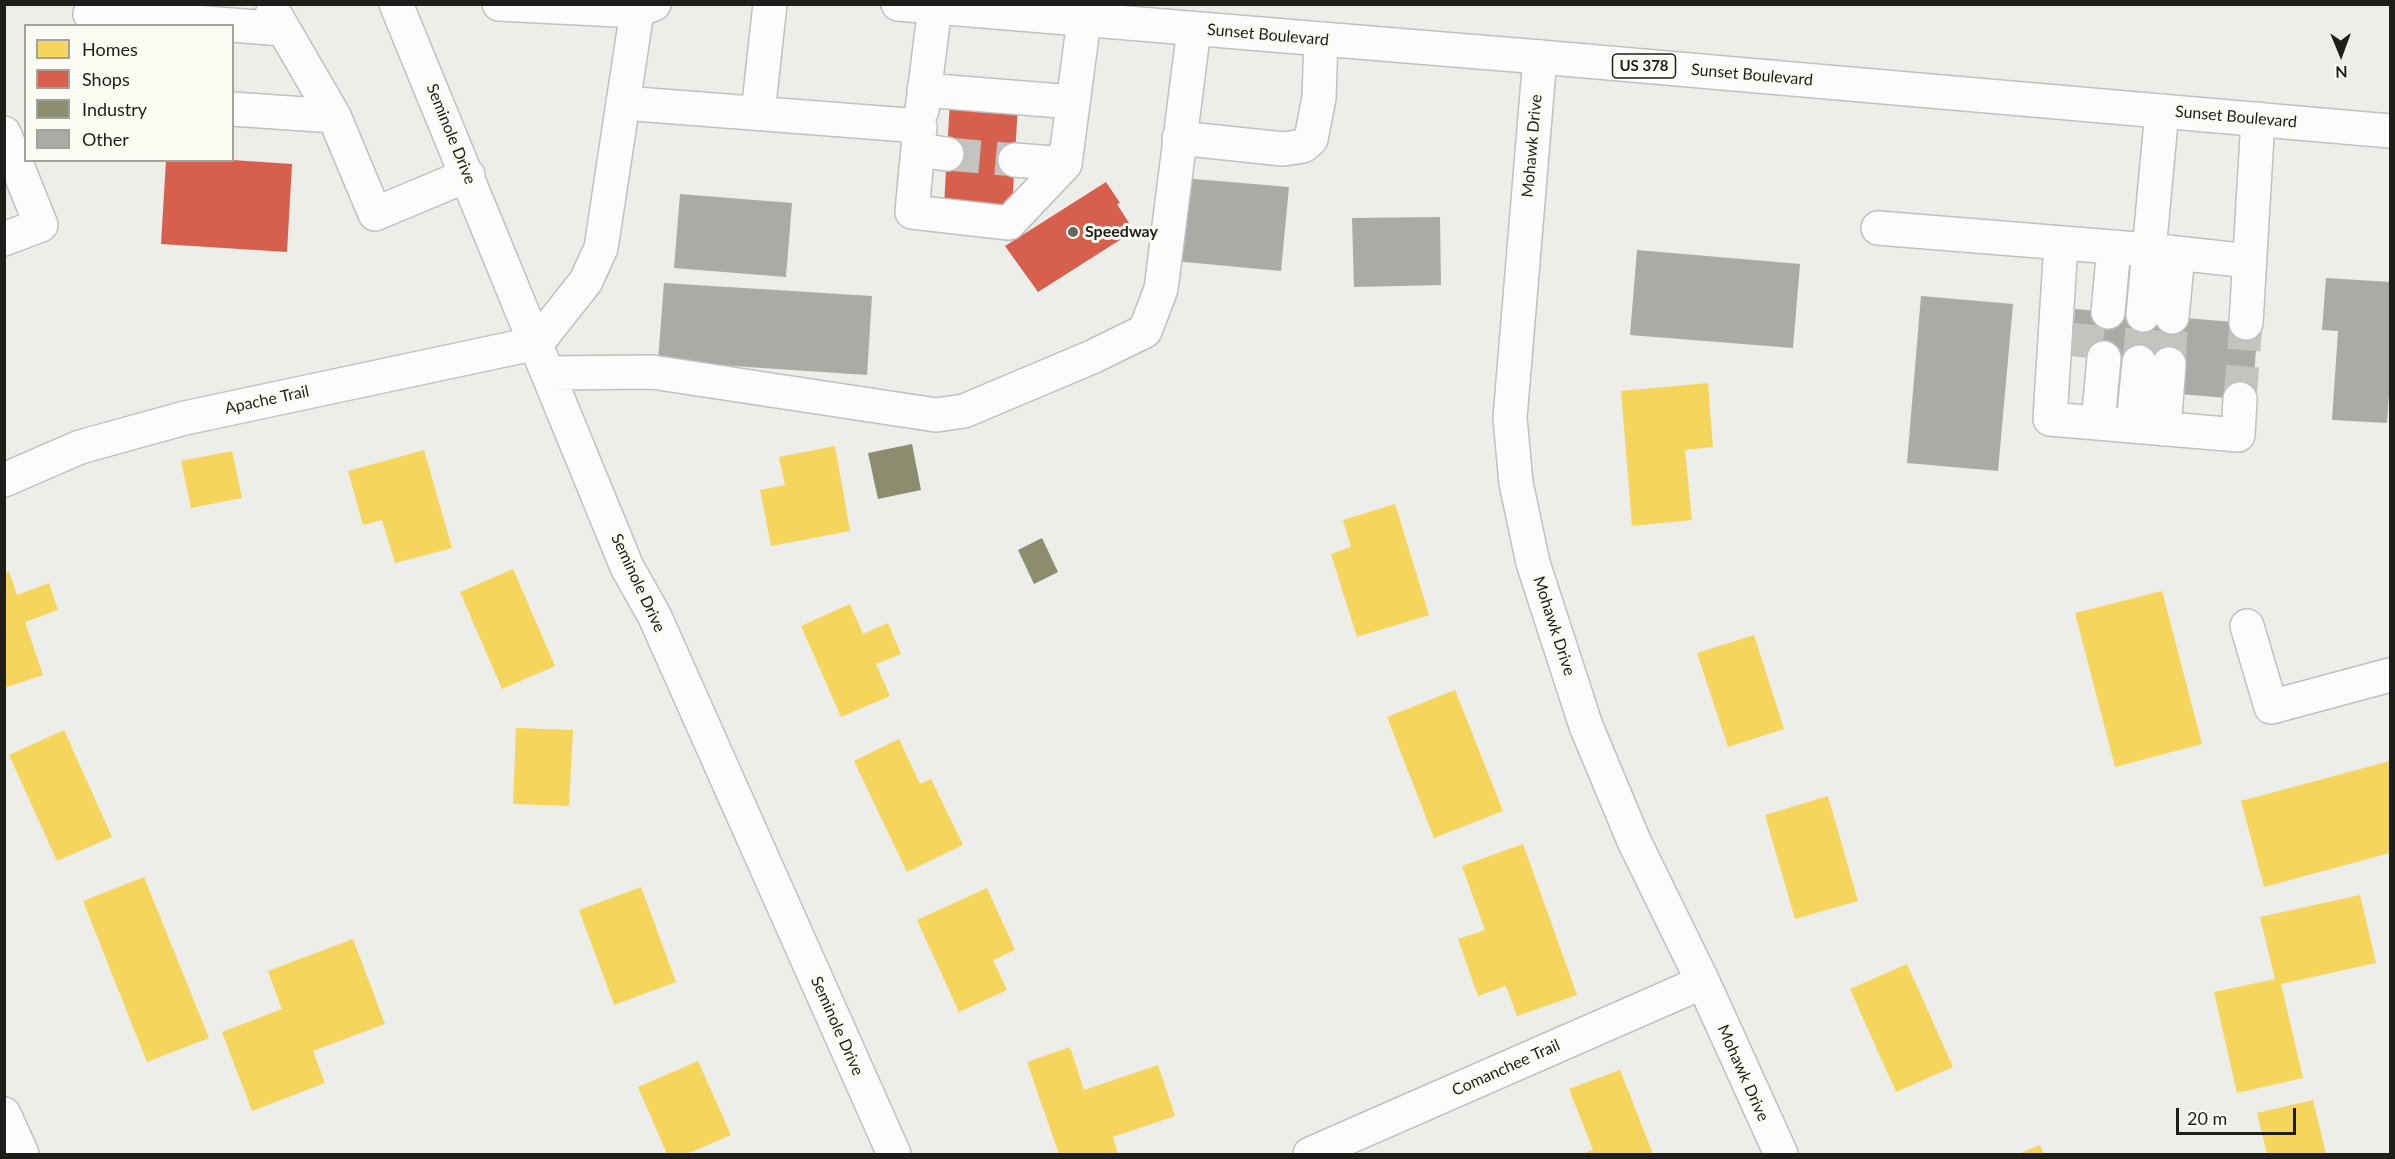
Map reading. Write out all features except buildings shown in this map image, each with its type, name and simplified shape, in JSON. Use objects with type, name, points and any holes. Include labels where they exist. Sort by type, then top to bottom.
[{"type":"street","name":"Seminole Drive","points":[[396,4],[627,567],[655,617],[894,1155]]},
{"type":"street","points":[[499,4],[646,8],[623,103],[601,248],[586,281],[537,343]]},
{"type":"street","points":[[758,113],[770,4]]},
{"type":"street","name":"Sunset Boulevard","points":[[898,4],[2391,131]]},
{"type":"street","points":[[935,8],[924,90],[928,143],[912,212],[1009,223],[1065,164],[1084,20]]},
{"type":"street","points":[[91,14],[193,24],[276,17],[334,116],[375,214],[468,175]]},
{"type":"street","points":[[549,373],[652,372],[936,415],[964,411],[1092,357],[1144,331],[1161,289],[1194,29]]},
{"type":"street","points":[[1179,138],[1283,149],[1303,146],[1311,139],[1319,98],[1321,39]]},
{"type":"street","name":"Mohawk Drive","points":[[1540,57],[1510,418],[1516,483],[1533,563],[1586,726],[1634,841],[1703,982],[1780,1155]]},
{"type":"street","points":[[924,90],[1073,102]]},
{"type":"street","points":[[623,103],[758,113],[928,143]]},
{"type":"street","points":[[234,109],[334,116]]},
{"type":"street","points":[[2157,316],[2163,252],[2162,111]]},
{"type":"street","points":[[2246,323],[2258,119]]},
{"type":"street","points":[[4,133],[41,225],[4,239]]},
{"type":"street","points":[[1015,160],[1065,164]]},
{"type":"street","points":[[1878,228],[2249,261]]},
{"type":"street","points":[[2061,243],[2050,419],[2238,435],[2240,399]]},
{"type":"street","points":[[2099,311],[2105,247]]},
{"type":"street","name":"Apache Trail","points":[[4,480],[80,447],[185,418],[537,343]]},
{"type":"street","points":[[2088,422],[2094,358]]},
{"type":"street","points":[[2148,427],[2154,363]]},
{"type":"street","points":[[2247,626],[2271,707],[2391,675]]},
{"type":"street","name":"Comanchee Trail","points":[[1310,1155],[1703,982]]},
{"type":"street","points":[[4,1114],[22,1155]]},
{"type":"tunnel","points":[[947,154],[1015,160]]},
{"type":"tunnel","points":[[2085,357],[2090,311]]},
{"type":"tunnel","points":[[2139,362],[2143,315]]},
{"type":"tunnel","points":[[2169,364],[2172,317]]},
{"type":"tunnel","points":[[2240,399],[2246,323]]},
{"type":"place","name":"Speedway","points":[[1073,232]]}]
